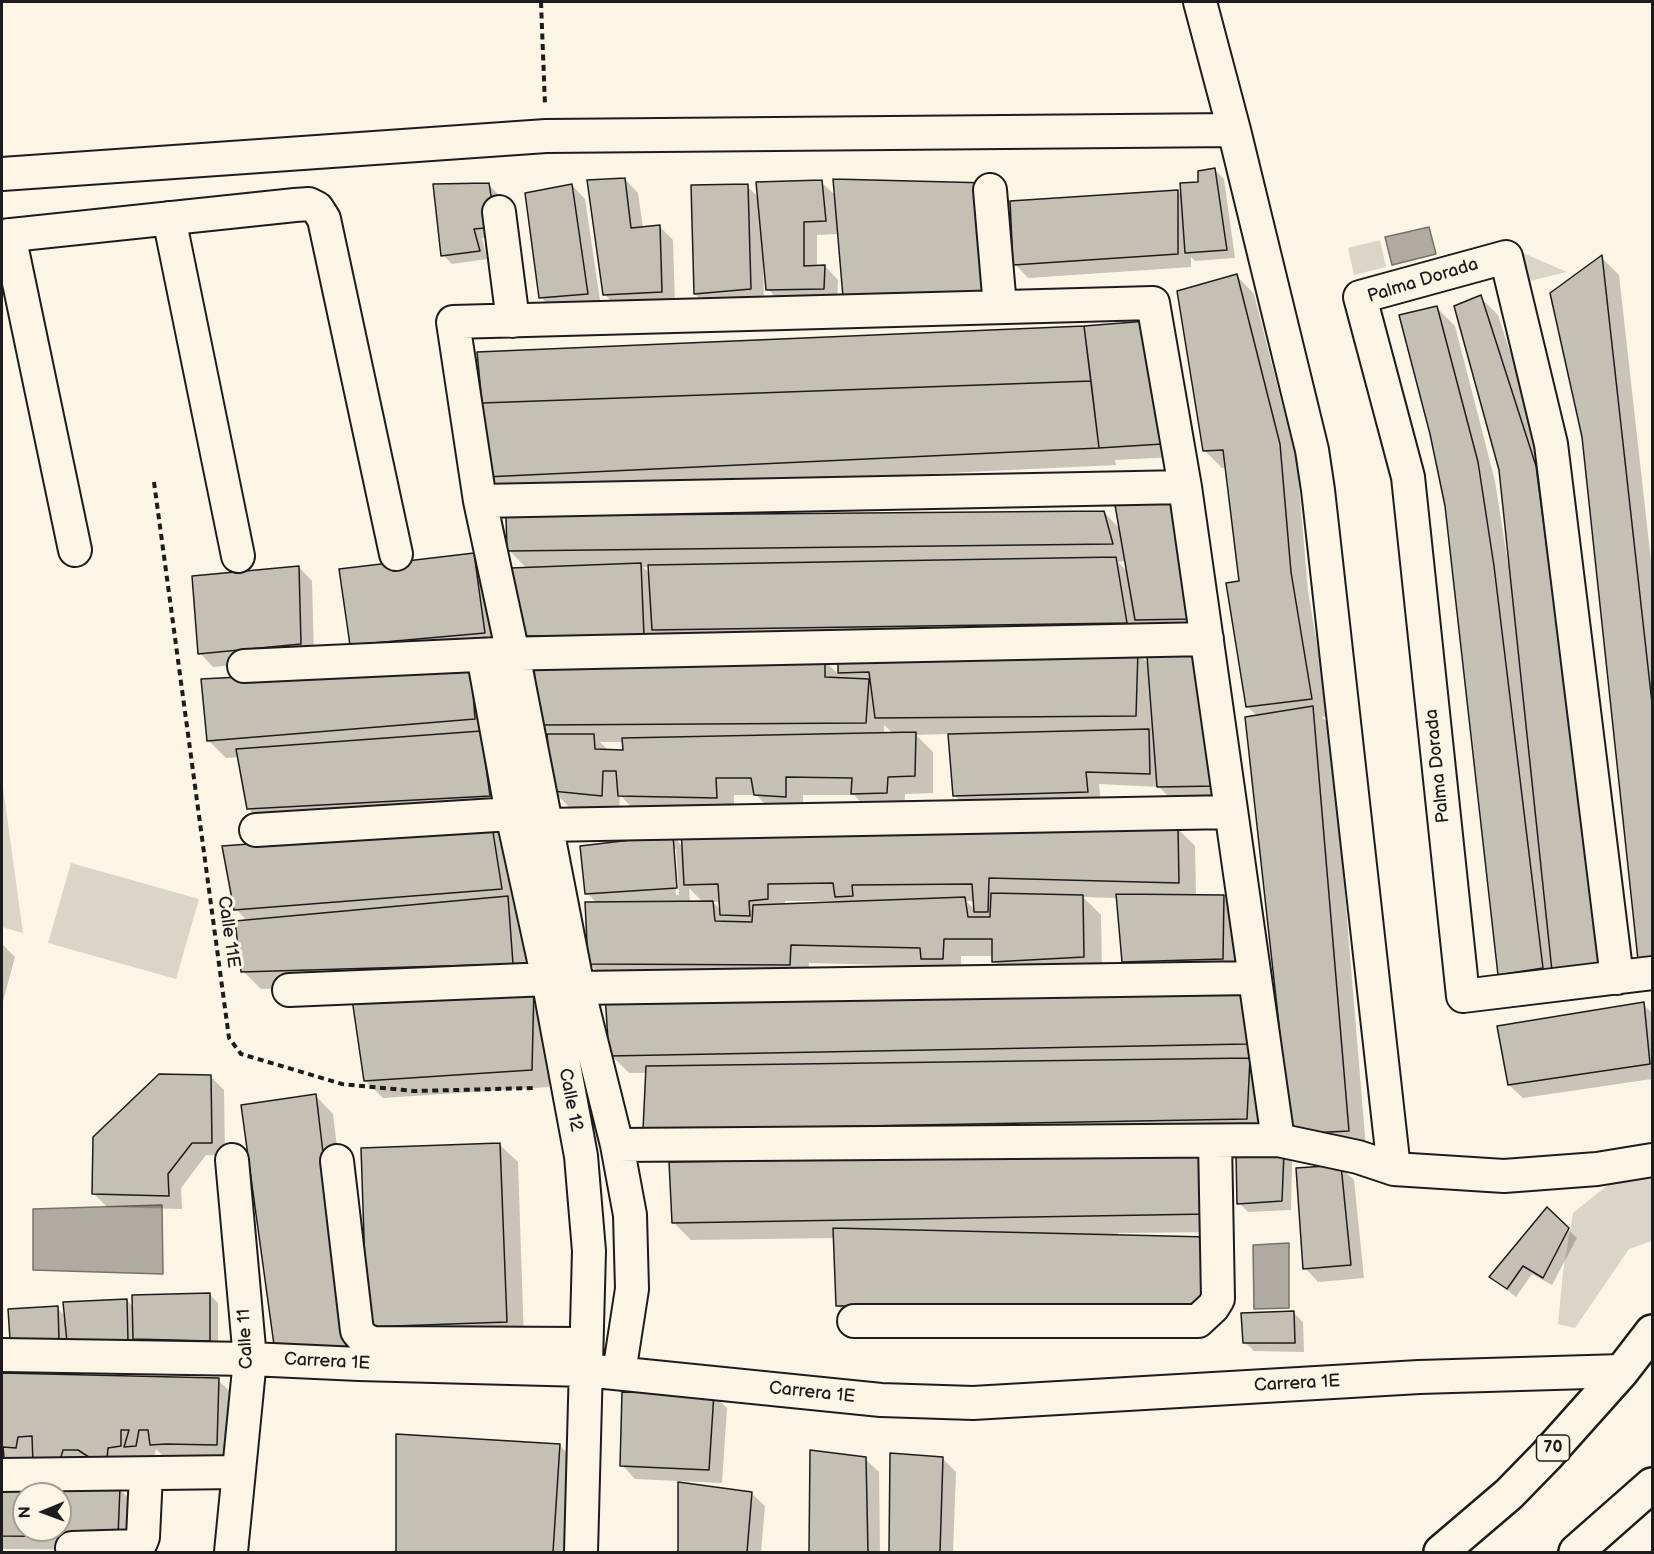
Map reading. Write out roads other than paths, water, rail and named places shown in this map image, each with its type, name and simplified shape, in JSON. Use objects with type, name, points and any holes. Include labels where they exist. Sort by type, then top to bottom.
[{"type":"highway","name":"70","points":[[1441,1552],[1509,1494],[1578,1422],[1653,1332]]},
{"type":"highway","points":[[1576,1552],[1653,1485]]},
{"type":"street","points":[[1200,2],[1234,130],[1312,450],[1394,1169]]},
{"type":"street","points":[[2,174],[546,136],[1234,130]]},
{"type":"street","points":[[990,190],[1000,307]]},
{"type":"street","points":[[75,550],[5,236],[309,204],[316,208],[324,219],[396,554]]},
{"type":"street","points":[[499,212],[513,321]]},
{"type":"street","points":[[169,218],[238,556]]},
{"type":"street","name":"Palma Dorada","points":[[1617,978],[1551,444],[1506,257],[1360,297],[1408,477],[1463,996],[1617,978],[1653,973]]},
{"type":"street","points":[[618,1373],[632,1289],[630,1215],[617,1145],[578,988],[546,825],[498,654],[480,501],[453,322],[1153,303],[1185,487],[1278,1140]]},
{"type":"street","points":[[480,501],[1185,487]]},
{"type":"street","points":[[244,666],[498,654],[1207,639]]},
{"type":"street","name":"Calle 12","points":[[498,654],[512,814],[548,979],[581,1156],[589,1251],[581,1552]]},
{"type":"street","points":[[546,825],[1232,812]]},
{"type":"street","points":[[256,830],[512,814]]},
{"type":"street","points":[[578,988],[1255,978]]},
{"type":"street","points":[[289,990],[548,979]]},
{"type":"street","points":[[617,1145],[1278,1140],[1358,1157],[1394,1169],[1504,1176],[1597,1169],[1653,1160]]},
{"type":"street","points":[[854,1321],[1198,1321],[1218,1299],[1215,1141]]},
{"type":"street","name":"Calle 11","points":[[231,1552],[250,1359],[232,1160]]},
{"type":"street","points":[[337,1161],[357,1331],[364,1339],[374,1343],[586,1357]]},
{"type":"street","name":"Carrera 1E","points":[[2,1355],[250,1359],[359,1364],[586,1357],[618,1373],[881,1400],[973,1403],[1419,1377],[1622,1371]]},
{"type":"street","points":[[2,1475],[238,1472]]},
{"type":"street","points":[[72,1548],[136,1546],[141,1542],[146,1474]]}]
